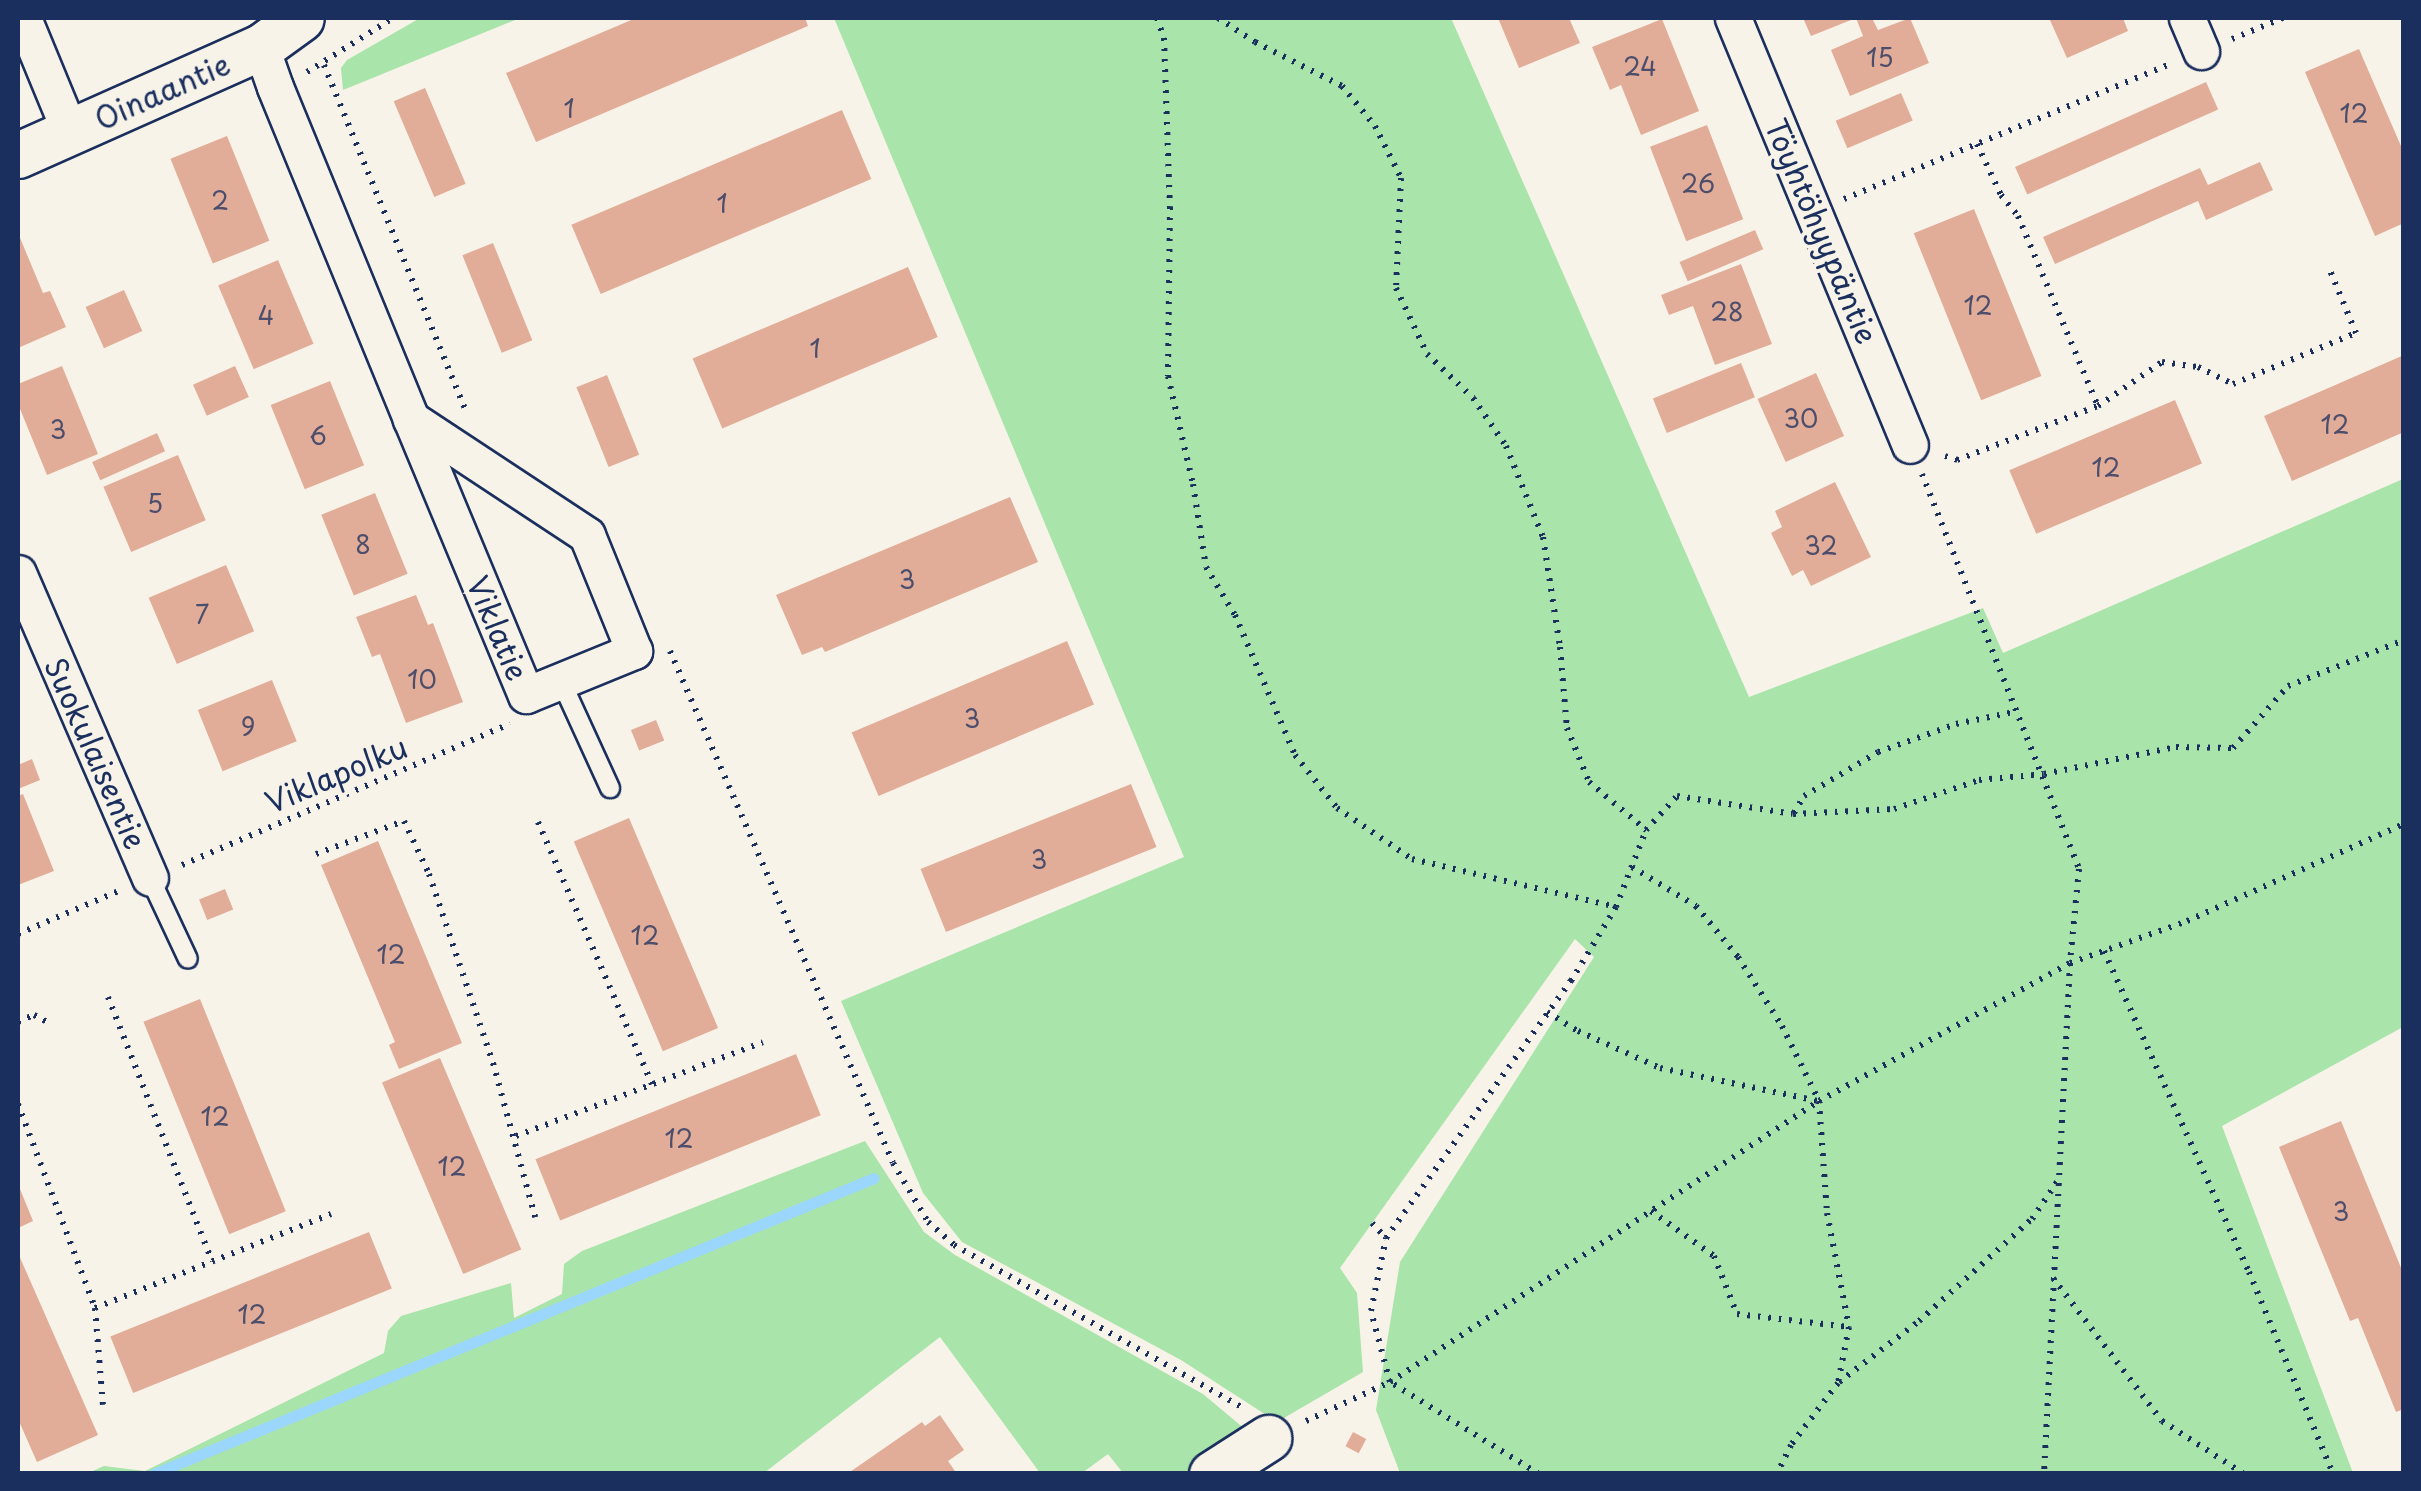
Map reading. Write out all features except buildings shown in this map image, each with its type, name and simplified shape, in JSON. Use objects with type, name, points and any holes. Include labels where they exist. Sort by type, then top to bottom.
[{"type":"street","points":[[23,18],[70,132]]},
{"type":"street","name":"Oinaantie","points":[[18,155],[70,132],[268,68],[301,18]]},
{"type":"street","name":"Töyhtöhyypäntie","points":[[1733,18],[1910,445]]},
{"type":"street","points":[[2186,18],[2201,52]]},
{"type":"street","name":"Viklatie","points":[[268,68],[411,419],[526,695],[565,690],[634,652],[587,534],[411,419]]},
{"type":"street","name":"Suokulaisentie","points":[[18,574],[150,878]]},
{"type":"street","points":[[1212,1474],[1268,1438]]},
{"type":"lane","points":[[565,690],[610,788]]},
{"type":"lane","points":[[150,878],[188,959]]},
{"type":"path","points":[[268,68],[324,65],[393,18]]},
{"type":"path","points":[[1157,18],[1164,38],[1170,208],[1168,376],[1193,484],[1206,567],[1234,615],[1295,755],[1337,808],[1412,860],[1616,907]]},
{"type":"path","points":[[1218,18],[1255,42],[1342,86],[1375,126],[1402,178],[1396,288],[1427,354],[1473,398],[1506,446],[1543,537],[1560,647],[1567,728],[1589,782],[1646,830]]},
{"type":"path","points":[[1815,211],[2284,18]]},
{"type":"path","points":[[324,65],[470,421]]},
{"type":"path","points":[[1977,144],[2000,195],[2018,216],[2098,406]]},
{"type":"path","points":[[1956,460],[2098,406],[2162,362],[2198,367],[2233,384],[2356,332],[2328,268]]},
{"type":"path","points":[[1910,445],[2080,869],[2070,963],[2044,1474]]},
{"type":"path","points":[[664,638],[893,1163],[928,1222],[954,1246],[1234,1400],[1268,1438],[1390,1382],[1819,1101],[2070,963],[2187,922],[2404,824]]},
{"type":"path","points":[[1539,1474],[1390,1382],[1372,1311],[1386,1238],[1547,1012],[1616,907],[1646,830],[1677,796],[1793,814],[1894,810],[1979,780],[2044,774],[2176,747],[2233,748],[2288,686],[2404,640]]},
{"type":"path","points":[[655,662],[672,655]]},
{"type":"path","name":"Viklapolku","points":[[18,934],[565,690]]},
{"type":"path","points":[[1793,814],[1804,796],[1878,752],[1956,724],[2018,711]]},
{"type":"path","points":[[316,854],[404,821],[429,874],[516,1136],[536,1216]]},
{"type":"path","points":[[538,822],[652,1084]]},
{"type":"path","points":[[1632,867],[1696,906],[1738,957],[1782,1026],[1819,1101],[1827,1212],[1848,1326],[1838,1383]]},
{"type":"path","points":[[2104,951],[2249,1272],[2332,1474]]},
{"type":"path","points":[[108,998],[212,1261]]},
{"type":"path","points":[[1547,1012],[1578,1032],[1660,1068],[1819,1101]]},
{"type":"path","points":[[18,1022],[34,1015],[51,1024]]},
{"type":"path","points":[[516,1136],[763,1042]]},
{"type":"path","points":[[18,1104],[95,1308],[103,1405]]},
{"type":"path","points":[[1778,1474],[1791,1445],[1838,1383],[1920,1322],[2032,1219],[2058,1181]]},
{"type":"path","points":[[1651,1210],[1714,1256],[1737,1314],[1848,1326]]},
{"type":"path","points":[[95,1308],[331,1214]]},
{"type":"path","points":[[1372,1224],[1386,1238]]},
{"type":"path","points":[[2053,1277],[2162,1421],[2244,1474]]},
{"type":"green space","points":[[420,18],[520,18],[343,90],[341,68],[347,60]]},
{"type":"green space","points":[[834,18],[1451,18],[1749,697],[1983,608],[2003,653],[2403,479],[2403,1027],[2222,1126],[2353,1473],[1400,1473],[1376,1410],[1400,1262],[1594,957],[1575,939],[1340,1268],[1357,1293],[1363,1372],[1277,1422],[1181,1360],[962,1242],[923,1193],[841,1001],[1184,857]]},
{"type":"green space","points":[[865,1141],[924,1232],[955,1255],[1203,1394],[1246,1430],[1196,1473],[1123,1473],[1108,1454],[1082,1473],[1040,1473],[940,1337],[764,1473],[86,1474],[104,1466],[145,1471],[384,1353],[388,1331],[401,1316],[511,1283],[514,1318],[562,1294],[564,1264],[582,1251]]},
{"type":"waterway","points":[[153,1474],[874,1178]]}]
